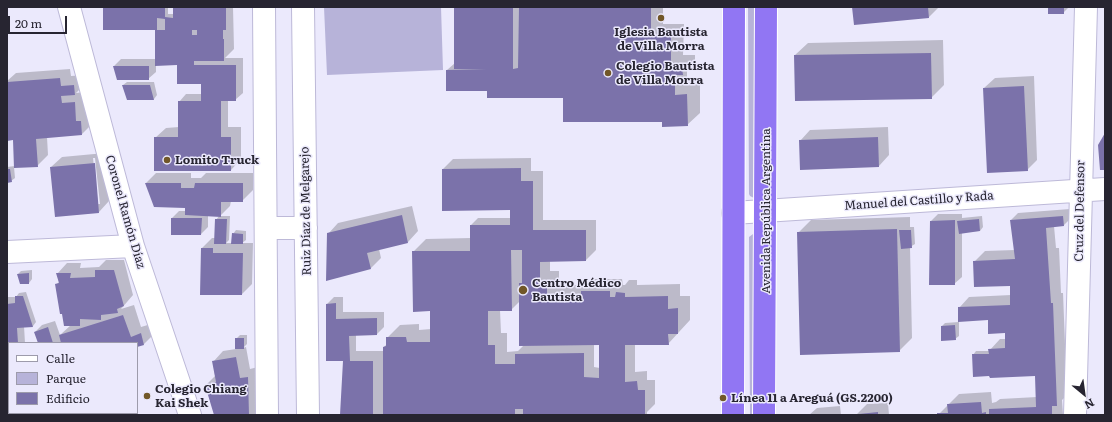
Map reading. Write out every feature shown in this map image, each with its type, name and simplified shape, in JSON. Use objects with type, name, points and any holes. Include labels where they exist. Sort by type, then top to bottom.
[{"type":"highway","points":[[733,415],[734,7]]},
{"type":"highway","name":"Avenida República Argentina","points":[[764,415],[766,7]]},
{"type":"street","name":"Coronel Ramón Díaz","points":[[69,7],[133,246],[190,415]]},
{"type":"street","points":[[264,7],[267,415]]},
{"type":"street","name":"Ruiz Díaz de Melgarejo","points":[[303,7],[308,415]]},
{"type":"street","name":"Cruz del Defensor","points":[[1075,415],[1086,7]]},
{"type":"street","name":"Manuel del Castillo y Rada","points":[[734,213],[1105,188]]},
{"type":"street","points":[[266,228],[306,228]]},
{"type":"street","points":[[7,252],[133,246]]},
{"type":"green space","points":[[324,7],[441,7],[443,70],[327,75]]},
{"type":"green space","points":[[748,7],[757,7],[754,198],[749,194]]},
{"type":"green space","points":[[756,234],[759,415],[750,415],[749,237]]},
{"type":"green space","points":[[7,410],[8,414],[63,414],[63,415],[7,415]]},
{"type":"building","points":[[103,7],[165,7],[165,17],[173,18],[173,7],[226,7],[226,30],[223,30],[224,61],[194,61],[194,65],[236,65],[236,101],[221,101],[221,137],[231,137],[231,171],[154,171],[154,137],[178,137],[178,101],[201,101],[201,84],[177,84],[177,65],[155,66],[155,30],[103,30]],"holes":[[[157,18],[165,19],[165,30],[157,30]],[[192,30],[197,30],[197,35],[192,35]]]},
{"type":"building","name":"Colegio Bautista de Villa Morra","points":[[454,7],[513,7],[513,69],[518,68],[519,7],[651,7],[651,36],[671,36],[671,68],[682,68],[683,75],[675,75],[675,95],[687,94],[688,126],[662,127],[662,122],[563,122],[563,98],[487,98],[487,91],[446,91],[446,70],[486,69],[454,69]]},
{"type":"building","points":[[852,7],[928,7],[929,18],[854,25]]},
{"type":"building","points":[[1048,7],[1064,7],[1064,14],[1048,14]]},
{"type":"building","points":[[931,53],[932,99],[795,101],[794,55]]},
{"type":"building","points":[[113,66],[149,66],[149,80],[117,80]]},
{"type":"building","points":[[60,78],[61,86],[74,85],[75,95],[61,96],[62,103],[75,102],[76,121],[81,121],[82,135],[36,139],[38,167],[14,168],[13,140],[7,141],[7,82]]},
{"type":"building","points":[[122,85],[150,85],[154,100],[127,100]]},
{"type":"building","points":[[1024,86],[1028,171],[987,173],[983,88]]},
{"type":"building","points":[[1105,133],[1105,170],[1100,170],[1098,145]]},
{"type":"building","points":[[878,137],[879,167],[800,170],[799,140]]},
{"type":"building","points":[[95,163],[99,213],[55,217],[50,167]]},
{"type":"building","points":[[521,168],[521,181],[533,181],[533,230],[586,230],[586,261],[540,262],[540,283],[547,283],[547,298],[581,297],[581,291],[610,291],[610,297],[615,297],[616,292],[625,293],[625,297],[668,296],[668,309],[678,308],[678,334],[668,334],[669,345],[625,345],[625,382],[637,381],[638,390],[645,390],[645,415],[523,415],[523,409],[515,409],[515,415],[383,415],[383,347],[386,346],[386,337],[406,337],[407,342],[430,342],[430,311],[413,312],[412,251],[470,251],[470,225],[510,225],[510,210],[442,211],[442,169]],"holes":[[[511,250],[522,250],[522,283],[519,283],[519,346],[599,345],[599,378],[584,377],[584,353],[515,354],[515,364],[495,364],[495,345],[488,345],[488,311],[512,311]]]},
{"type":"building","points":[[7,169],[10,169],[12,182],[7,183]]},
{"type":"building","points":[[145,183],[181,183],[181,188],[194,188],[195,183],[243,183],[243,202],[221,202],[221,217],[185,215],[185,208],[154,207]]},
{"type":"building","points":[[402,215],[408,243],[367,253],[371,269],[326,281],[327,233]]},
{"type":"building","points":[[1063,216],[1064,226],[1046,228],[1051,303],[1053,303],[1057,406],[1052,406],[1052,415],[989,415],[989,409],[1036,407],[1035,376],[990,378],[989,376],[973,377],[972,354],[989,354],[988,349],[1005,348],[1005,333],[988,334],[988,320],[958,322],[958,307],[1010,305],[1010,286],[974,287],[973,261],[1015,259],[1010,220]]},
{"type":"building","points":[[171,218],[202,218],[201,235],[171,235]]},
{"type":"building","points":[[215,219],[227,219],[226,244],[214,244]]},
{"type":"building","points":[[979,219],[980,231],[959,234],[957,221]]},
{"type":"building","points":[[955,220],[955,285],[929,285],[930,221]]},
{"type":"building","points":[[897,229],[900,352],[800,355],[797,232]]},
{"type":"building","points":[[899,230],[911,230],[912,248],[901,249]]},
{"type":"building","points":[[232,233],[243,234],[243,244],[231,244]]},
{"type":"building","points":[[201,248],[213,248],[213,253],[243,253],[242,295],[200,295]]},
{"type":"building","points":[[95,270],[114,270],[124,306],[117,309],[118,313],[101,315],[101,320],[80,319],[80,326],[64,326],[62,314],[60,314],[55,284],[59,283],[56,273],[71,273],[70,278],[95,277]]},
{"type":"building","points":[[29,273],[29,284],[20,284],[17,274]]},
{"type":"building","points":[[15,296],[23,296],[33,327],[17,328],[18,342],[8,342],[7,358],[7,304],[15,303]]},
{"type":"building","points":[[336,303],[336,319],[377,318],[377,335],[349,336],[350,361],[373,361],[373,415],[340,415],[343,361],[326,361],[326,304]]},
{"type":"building","points":[[123,315],[131,337],[141,333],[144,345],[138,347],[138,342],[61,342],[59,335]]},
{"type":"building","points":[[955,325],[956,340],[941,341],[941,326]]},
{"type":"building","points":[[48,327],[53,342],[38,342],[34,332]]},
{"type":"building","points":[[235,338],[244,338],[244,349],[235,349]]},
{"type":"building","points":[[236,357],[240,378],[248,377],[249,415],[214,415],[205,385],[216,382],[212,361]]},
{"type":"building","points":[[981,402],[982,413],[986,412],[986,415],[937,415],[937,413],[948,413],[947,404]]},
{"type":"building","points":[[878,412],[878,415],[859,415],[859,414]]},
{"type":"place","name":"Iglesia Bautista de Villa Morra","points":[[661,18]]},
{"type":"place","name":"Colegio Bautista de Villa Morra","points":[[608,73]]},
{"type":"place","name":"Lomito Truck","points":[[167,160]]},
{"type":"place","name":"Centro Médico Bautista","points":[[523,290]]},
{"type":"place","name":"Colegio Chiang Kai Shek","points":[[147,396]]},
{"type":"place","name":"Línea 11 a Areguá (GS.2200)","points":[[723,398]]}]
